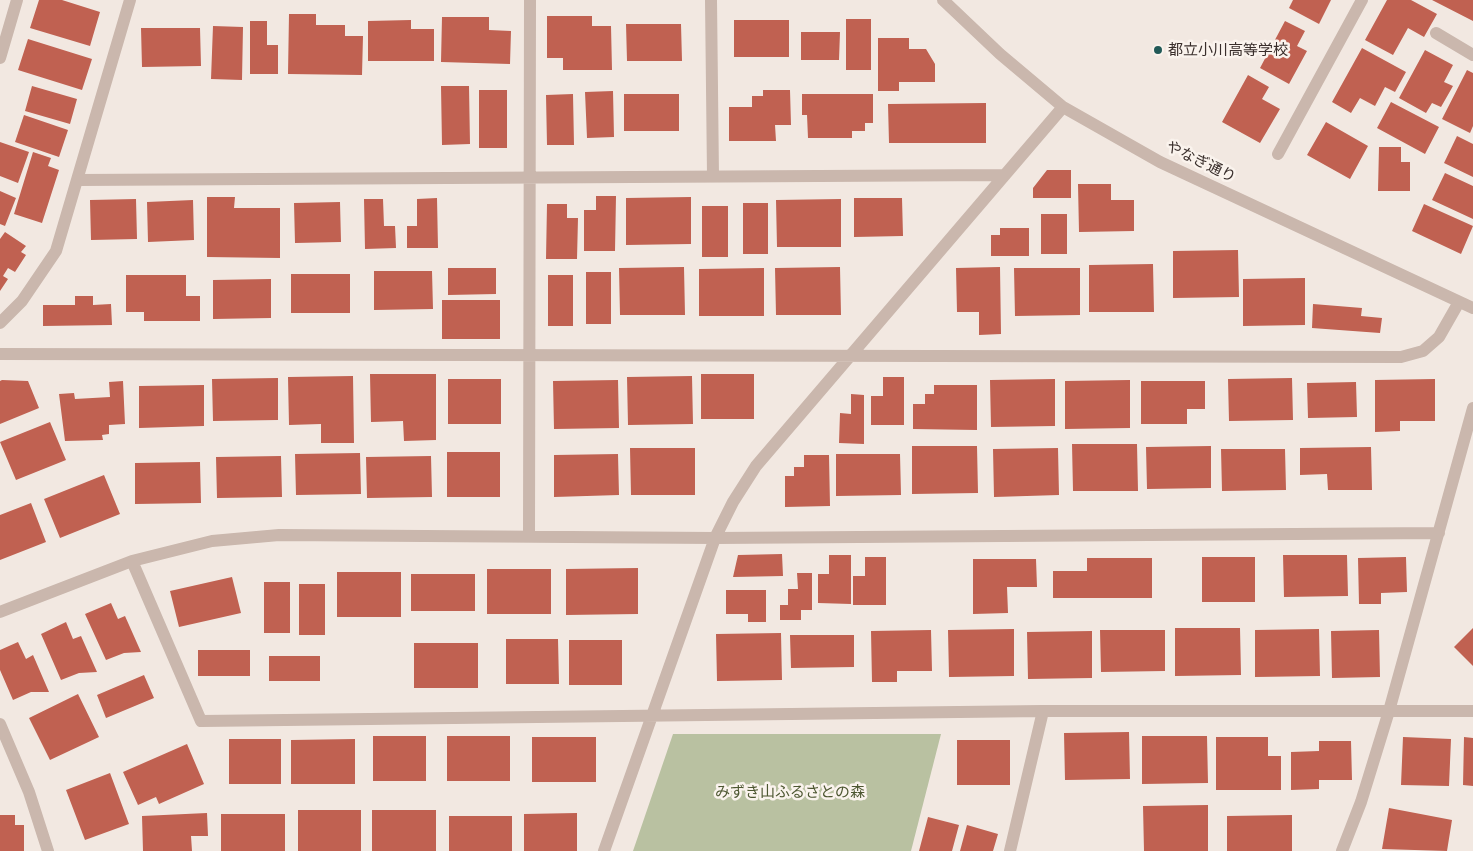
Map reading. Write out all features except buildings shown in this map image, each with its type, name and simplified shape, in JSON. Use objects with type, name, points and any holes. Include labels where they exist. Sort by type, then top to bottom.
[{"type":"street","points":[[0,58],[18,0]]},
{"type":"street","points":[[0,323],[22,302],[56,251],[130,0]]},
{"type":"street","points":[[529,536],[530,0]]},
{"type":"street","points":[[711,0],[713,176]]},
{"type":"street","name":"やなぎ通り","points":[[943,0],[1000,54],[1063,107],[1160,162],[1473,308]]},
{"type":"street","points":[[1278,154],[1362,0]]},
{"type":"street","points":[[1436,33],[1473,55]]},
{"type":"street","points":[[604,851],[715,538],[733,502],[756,466],[1063,107]]},
{"type":"street","points":[[77,180],[1004,175]]},
{"type":"street","points":[[0,354],[1401,357],[1423,351],[1439,337],[1459,302]]},
{"type":"street","points":[[1342,851],[1361,802],[1390,711],[1473,408]]},
{"type":"street","points":[[0,612],[132,561],[212,540],[279,535],[715,538],[1439,533]]},
{"type":"street","points":[[132,561],[200,721],[1043,710],[1473,711]]},
{"type":"street","points":[[1010,851],[1043,710]]},
{"type":"street","points":[[0,724],[29,792],[48,851]]},
{"type":"green space","name":"みずき山ふるさとの森","points":[[673,734],[941,734],[911,851],[633,851]]},
{"type":"place","name":"都立小川高等学校","points":[[1158,50]]}]
